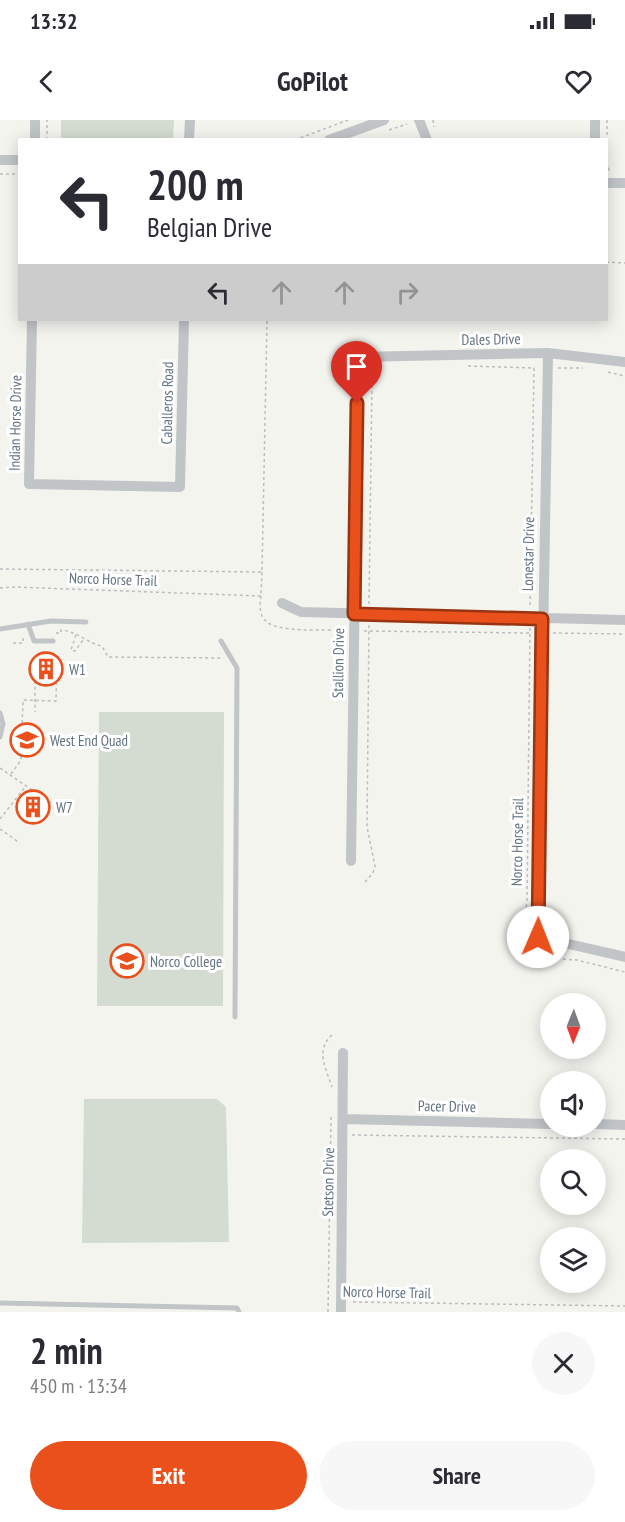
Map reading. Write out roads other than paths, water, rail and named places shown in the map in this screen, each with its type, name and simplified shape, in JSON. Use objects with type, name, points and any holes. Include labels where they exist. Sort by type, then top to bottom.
[{"type":"street","points":[[35,120],[35,138]]},
{"type":"street","points":[[189,138],[190,120]]},
{"type":"street","points":[[419,120],[426,138]]},
{"type":"street","points":[[595,120],[595,138]]},
{"type":"street","points":[[337,138],[385,126]]},
{"type":"street","points":[[0,160],[18,160]]},
{"type":"street","points":[[608,183],[625,183]]},
{"type":"street","name":"Indian Horse Drive","points":[[32,321],[29,484],[180,487]]},
{"type":"street","name":"Caballeros Road","points":[[180,487],[184,321]]},
{"type":"street","name":"Dales Drive","points":[[358,357],[548,353],[625,362]]},
{"type":"street","name":"Lonestar Drive","points":[[548,353],[538,937],[625,957]]},
{"type":"street","name":"Stallion Drive","points":[[351,861],[358,357]]},
{"type":"street","points":[[282,603],[301,612],[625,620]]},
{"type":"street","name":"Stetson Drive","points":[[341,1307],[343,1053]]},
{"type":"street","name":"Pacer Drive","points":[[344,1119],[540,1124]]},
{"type":"street","points":[[606,1124],[625,1125]]},
{"type":"lane","points":[[0,629],[51,621],[86,622]]},
{"type":"lane","points":[[28,624],[34,641],[53,641]]},
{"type":"lane","points":[[221,641],[237,668],[235,1017]]},
{"type":"lane","points":[[0,713],[3,723],[0,737]]},
{"type":"lane","points":[[0,1303],[213,1310],[237,1308],[239,1312]]},
{"type":"place","name":"W1","points":[[46,669]]},
{"type":"place","name":"West End Quad","points":[[27,740]]},
{"type":"place","name":"W7","points":[[33,807]]},
{"type":"place","name":"Norco College","points":[[127,961]]}]
